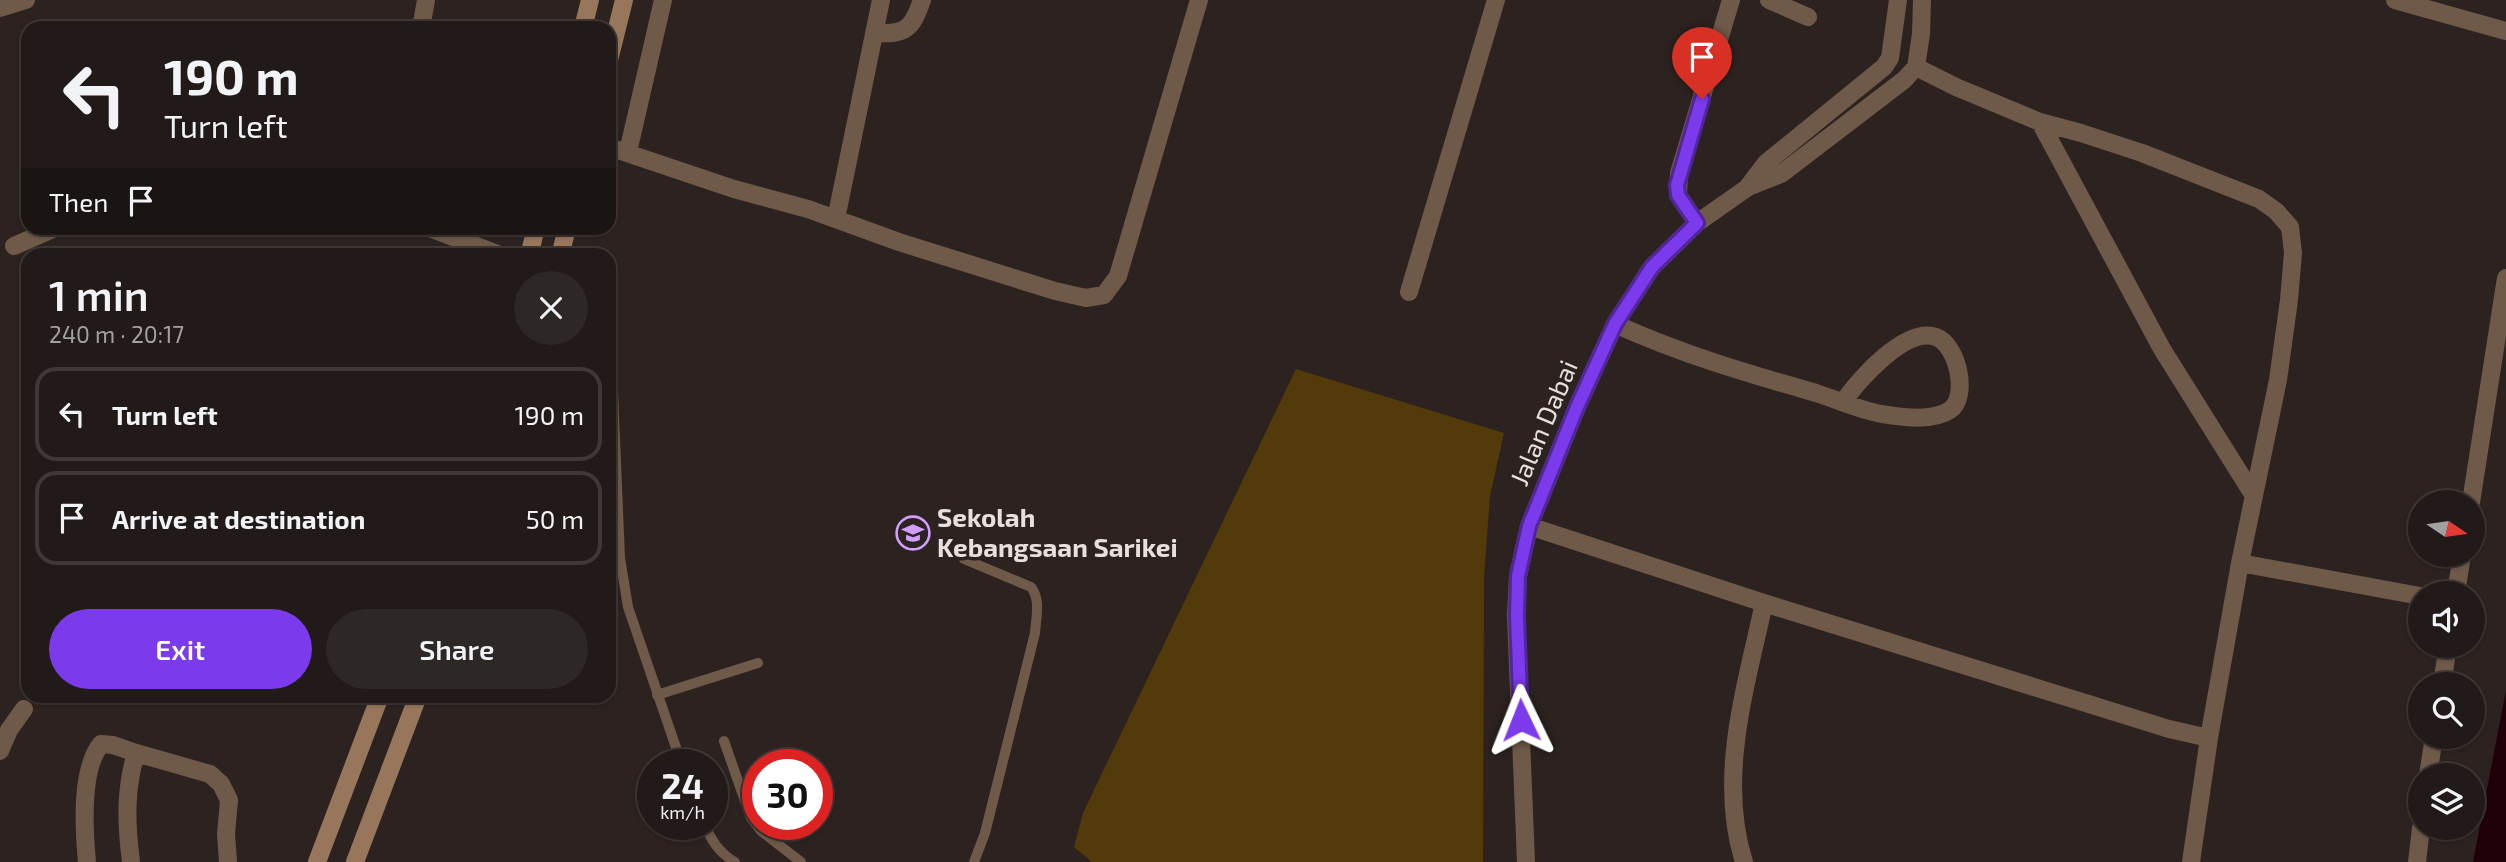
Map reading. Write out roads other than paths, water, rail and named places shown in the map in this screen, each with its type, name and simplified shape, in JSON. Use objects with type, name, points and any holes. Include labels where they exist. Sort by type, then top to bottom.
[{"type":"main road","points":[[585,21],[590,0]]},
{"type":"main road","points":[[616,32],[624,0]]},
{"type":"main road","points":[[317,862],[377,703]]},
{"type":"main road","points":[[355,862],[415,703]]},
{"type":"street","points":[[0,8],[26,0]]},
{"type":"street","points":[[422,21],[426,0]]},
{"type":"street","points":[[628,152],[663,0]]},
{"type":"street","points":[[836,219],[881,0]]},
{"type":"street","points":[[874,33],[900,33],[909,27],[922,0]]},
{"type":"street","points":[[616,148],[734,189],[836,219],[899,242],[1055,291],[1086,298],[1104,295],[1118,276],[1199,0]]},
{"type":"street","points":[[1409,292],[1496,0]]},
{"type":"street","points":[[1697,223],[1678,195],[1679,173],[1731,0]]},
{"type":"street","points":[[1769,0],[1808,17]]},
{"type":"street","name":"Jalan Dabai","points":[[1526,862],[1517,616],[1518,576],[1529,526],[1577,407],[1615,324],[1652,267],[1697,223],[1747,188],[1766,163],[1884,66],[1890,58],[1898,0]]},
{"type":"street","points":[[1747,188],[1781,174],[1916,68],[1922,0]]},
{"type":"street","points":[[2395,0],[2506,31]]},
{"type":"street","points":[[1916,68],[1956,88],[2040,122],[2081,132],[2142,153],[2259,200],[2276,211],[2290,227],[2293,253],[2278,380],[2240,563],[2209,738],[2191,862]]},
{"type":"street","points":[[2040,122],[2162,349],[2253,496]]},
{"type":"street","points":[[14,246],[39,235]]},
{"type":"street","points":[[448,235],[481,248]]},
{"type":"street","points":[[2473,490],[2506,278]]},
{"type":"street","points":[[1615,324],[1668,348],[1720,366],[1844,401],[1864,410],[1915,418],[1936,416],[1952,409],[1958,397],[1958,366],[1953,353],[1944,342],[1934,336],[1913,340],[1887,354],[1861,378],[1844,401]]},
{"type":"street","points":[[1529,526],[1764,603],[2169,729],[2209,738]]},
{"type":"street","points":[[2240,563],[2408,594]]},
{"type":"street","points":[[1744,862],[1736,837],[1733,786],[1735,736],[1764,603]]},
{"type":"street","points":[[0,751],[9,730],[23,709]]},
{"type":"street","points":[[88,862],[86,796],[90,765],[94,752],[101,744],[113,744],[210,774],[221,784],[229,800],[226,834],[228,862]]},
{"type":"street","points":[[131,862],[127,814],[128,778],[136,752]]},
{"type":"street","points":[[2417,862],[2420,840]]},
{"type":"lane","points":[[616,462],[620,558],[628,607],[676,749]]},
{"type":"lane","points":[[964,559],[1031,587],[1037,595],[1035,633],[985,833],[974,862]]},
{"type":"lane","points":[[657,695],[758,663]]},
{"type":"lane","points":[[724,741],[751,818],[761,831],[801,862]]},
{"type":"lane","points":[[713,840],[725,856],[735,862]]},
{"type":"place","name":"Sekolah Kebangsaan Sarikei","points":[[913,533]]}]
